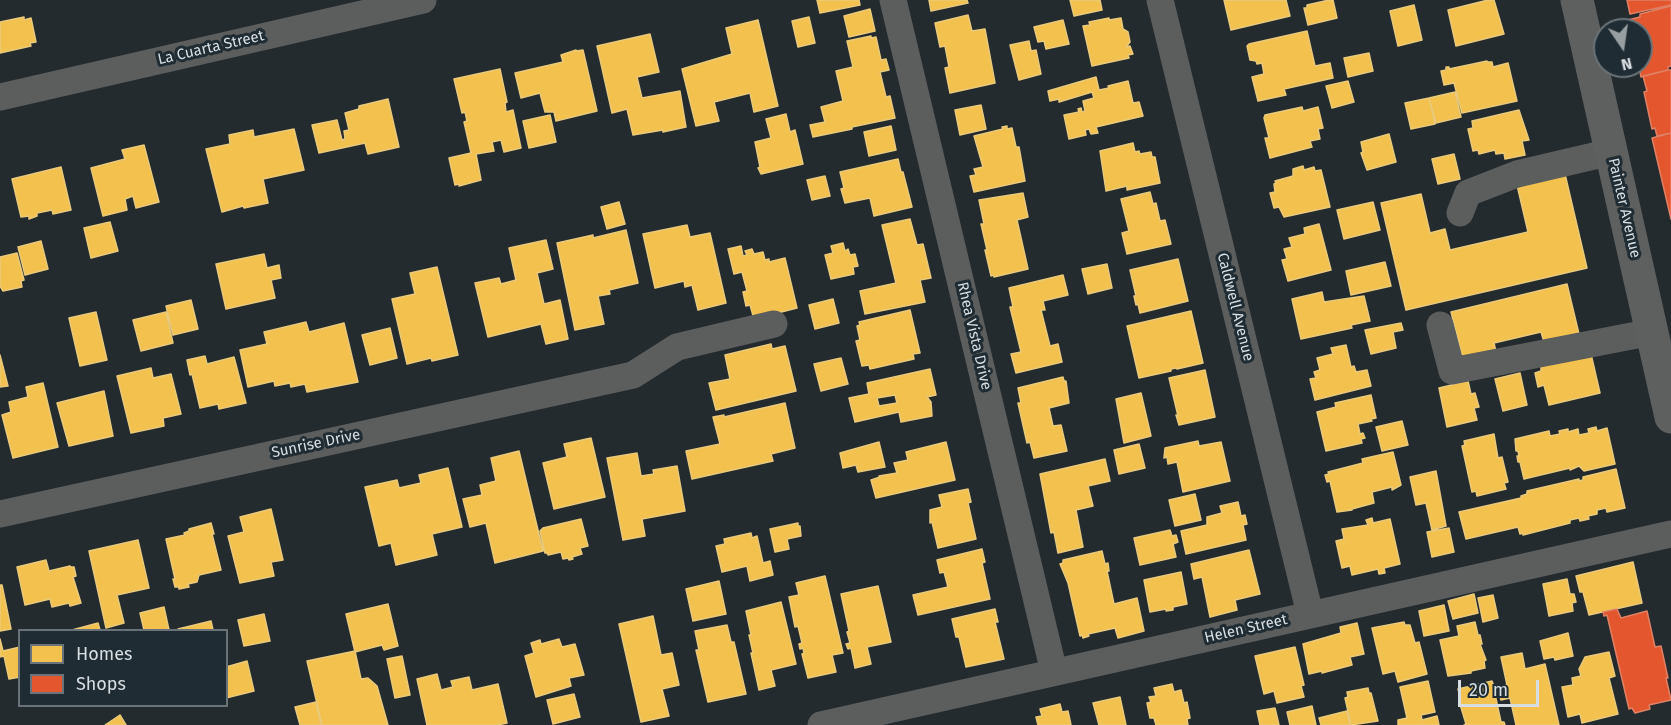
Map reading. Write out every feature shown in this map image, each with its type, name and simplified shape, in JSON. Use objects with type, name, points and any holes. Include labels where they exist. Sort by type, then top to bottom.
[{"type":"main road","name":"Painter Avenue","points":[[1577,0],[1671,417]]},
{"type":"street","name":"La Cuarta Street","points":[[0,97],[423,0]]},
{"type":"street","name":"Rhea Vista Drive","points":[[893,0],[1054,672]]},
{"type":"street","name":"Caldwell Avenue","points":[[1160,0],[1310,614]]},
{"type":"street","points":[[1460,213],[1468,193],[1517,174],[1611,152]]},
{"type":"street","name":"Sunrise Drive","points":[[0,514],[633,375],[677,347],[774,324]]},
{"type":"street","points":[[1440,326],[1452,371],[1652,332]]},
{"type":"street","name":"Helen Street","points":[[821,725],[1671,534]]},
{"type":"building: Homes","points":[[817,0],[859,0],[860,5],[820,13]]},
{"type":"building: Homes","points":[[929,0],[967,0],[968,3],[931,11]]},
{"type":"building: Homes","points":[[1070,0],[1100,0],[1102,10],[1074,16]]},
{"type":"building: Homes","points":[[1224,0],[1286,0],[1290,16],[1231,30]]},
{"type":"building: Homes","points":[[1333,0],[1337,18],[1308,25],[1304,8],[1307,8],[1307,5]]},
{"type":"building: Homes","points":[[1494,0],[1504,34],[1456,46],[1448,10]]},
{"type":"building: Homes","points":[[1414,5],[1422,40],[1398,46],[1390,11]]},
{"type":"building: Homes","points":[[870,9],[875,31],[849,37],[844,16]]},
{"type":"building: Homes","points":[[968,15],[972,31],[985,29],[995,83],[950,93],[945,68],[949,67],[945,46],[940,47],[935,23]]},
{"type":"building: Homes","points":[[24,17],[24,20],[31,18],[36,42],[30,43],[31,46],[0,53],[0,22]]},
{"type":"building: Homes","points":[[809,17],[815,43],[798,47],[792,21]]},
{"type":"building: Homes","points":[[1109,18],[1109,20],[1121,18],[1123,29],[1128,32],[1130,42],[1126,47],[1130,46],[1133,54],[1128,55],[1129,58],[1092,66],[1083,26],[1090,25],[1089,22]]},
{"type":"building: Homes","points":[[758,20],[778,106],[754,112],[750,93],[714,102],[719,121],[696,126],[682,69],[732,54],[726,28]]},
{"type":"building: Homes","points":[[1063,20],[1069,44],[1046,49],[1044,41],[1038,42],[1034,27]]},
{"type":"building: Homes","points":[[1307,31],[1315,66],[1330,63],[1333,78],[1284,89],[1286,95],[1258,101],[1252,77],[1264,74],[1262,63],[1257,64],[1256,61],[1250,60],[1247,46]]},
{"type":"building: Homes","points":[[650,34],[659,72],[637,77],[642,98],[680,91],[686,127],[633,135],[627,109],[612,113],[597,46]]},
{"type":"building: Homes","points":[[871,36],[871,38],[876,37],[881,60],[886,59],[889,70],[880,72],[886,97],[890,96],[895,118],[813,137],[810,125],[825,122],[821,107],[843,101],[836,71],[853,67],[847,41]]},
{"type":"building: Homes","points":[[1029,41],[1031,51],[1036,50],[1041,74],[1019,80],[1010,45]]},
{"type":"building: Homes","points":[[583,50],[597,111],[556,121],[554,112],[545,112],[540,93],[521,98],[515,73],[563,62],[561,55]]},
{"type":"building: Homes","points":[[1369,53],[1373,71],[1348,77],[1344,58]]},
{"type":"building: Homes","points":[[1492,62],[1493,67],[1508,63],[1517,101],[1462,113],[1454,83],[1444,85],[1441,71],[1446,70],[1446,67],[1449,69]]},
{"type":"building: Homes","points":[[500,69],[507,102],[505,103],[506,112],[513,110],[521,148],[504,152],[501,140],[492,142],[494,151],[476,154],[481,180],[455,185],[449,158],[471,153],[464,122],[467,121],[465,112],[462,113],[454,79]]},
{"type":"building: Homes","points":[[1096,77],[1099,90],[1128,81],[1133,103],[1139,102],[1143,116],[1096,127],[1098,133],[1091,134],[1089,129],[1085,130],[1086,135],[1069,139],[1064,115],[1079,112],[1078,109],[1081,108],[1082,112],[1085,111],[1083,101],[1094,98],[1092,92],[1059,102],[1059,99],[1050,101],[1048,91]]},
{"type":"building: Homes","points":[[1348,81],[1354,102],[1332,108],[1326,86]]},
{"type":"building: Homes","points":[[1455,92],[1461,117],[1436,123],[1429,98]]},
{"type":"building: Homes","points":[[1429,98],[1435,124],[1411,129],[1405,103]]},
{"type":"building: Homes","points":[[388,99],[399,147],[368,154],[365,143],[319,153],[312,125],[337,120],[342,140],[345,139],[344,131],[349,130],[345,113],[359,109],[359,106]]},
{"type":"building: Homes","points":[[981,105],[986,129],[960,135],[955,110]]},
{"type":"building: Homes","points":[[1302,107],[1303,111],[1318,107],[1323,128],[1318,129],[1320,139],[1310,141],[1312,147],[1270,158],[1265,138],[1269,138],[1265,115]]},
{"type":"building: Homes","points":[[1519,110],[1529,140],[1522,141],[1525,155],[1505,159],[1504,153],[1496,154],[1495,150],[1479,154],[1478,150],[1473,151],[1468,129],[1473,128],[1472,121]]},
{"type":"building: Homes","points":[[786,114],[790,132],[795,130],[803,164],[761,174],[758,168],[760,167],[755,142],[771,138],[766,119]]},
{"type":"building: Homes","points":[[550,115],[556,142],[529,148],[523,121]]},
{"type":"building: Homes","points":[[891,126],[896,150],[869,156],[864,132]]},
{"type":"building: Homes","points":[[1007,126],[1007,129],[1012,128],[1016,147],[1019,147],[1025,181],[974,192],[970,176],[976,175],[974,169],[983,167],[974,136]]},
{"type":"building: Homes","points":[[294,129],[304,170],[263,179],[268,203],[244,208],[243,206],[222,212],[206,149],[230,144],[229,135],[253,130],[254,137]]},
{"type":"building: Homes","points":[[1389,134],[1396,162],[1367,170],[1361,153],[1363,152],[1361,142]]},
{"type":"building: Homes","points":[[1133,143],[1135,152],[1139,151],[1140,154],[1151,152],[1152,157],[1155,157],[1160,183],[1127,190],[1127,186],[1106,191],[1100,151]]},
{"type":"building: Homes","points":[[144,145],[159,202],[136,208],[133,196],[125,199],[127,210],[103,216],[91,168],[125,159],[122,150]]},
{"type":"building: Homes","points":[[1454,154],[1460,179],[1438,184],[1432,159]]},
{"type":"building: Homes","points":[[898,159],[912,207],[874,216],[870,198],[845,203],[840,172]]},
{"type":"building: Homes","points":[[1303,166],[1304,170],[1314,167],[1315,171],[1321,170],[1330,207],[1284,217],[1279,207],[1274,208],[1270,193],[1275,192],[1275,181],[1293,176],[1293,169]]},
{"type":"building: Homes","points":[[61,167],[71,210],[53,214],[52,210],[37,213],[37,216],[29,219],[29,216],[21,217],[12,179]]},
{"type":"building: Homes","points":[[1565,174],[1587,268],[1406,310],[1381,203],[1421,194],[1430,233],[1445,229],[1450,250],[1528,232],[1517,185]]},
{"type":"building: Homes","points":[[825,176],[830,196],[812,200],[807,180]]},
{"type":"building: Homes","points":[[1150,192],[1153,204],[1156,203],[1160,221],[1165,220],[1171,244],[1127,254],[1122,233],[1129,231],[1121,199]]},
{"type":"building: Homes","points":[[1023,193],[1028,217],[1017,220],[1028,269],[991,276],[985,250],[987,250],[981,224],[984,224],[979,200]]},
{"type":"building: Homes","points":[[619,202],[625,224],[607,229],[601,207]]},
{"type":"building: Homes","points":[[1373,202],[1380,230],[1344,239],[1337,210]]},
{"type":"building: Homes","points":[[910,219],[917,245],[923,244],[931,278],[920,280],[925,302],[865,314],[860,291],[896,283],[882,225]]},
{"type":"building: Homes","points":[[110,222],[118,251],[91,258],[84,228]]},
{"type":"building: Homes","points":[[1319,224],[1331,270],[1288,281],[1282,260],[1287,259],[1284,249],[1292,247],[1289,238],[1305,234],[1304,228]]},
{"type":"building: Homes","points":[[687,225],[690,237],[710,233],[726,303],[698,310],[692,285],[685,287],[684,281],[655,288],[643,234]]},
{"type":"building: Homes","points":[[626,230],[638,283],[609,290],[610,294],[598,296],[604,324],[575,330],[557,243]]},
{"type":"building: Homes","points":[[546,240],[553,269],[537,273],[544,304],[560,300],[568,339],[546,344],[541,324],[488,337],[475,283],[499,278],[501,284],[516,280],[509,248]]},
{"type":"building: Homes","points":[[41,241],[48,269],[25,275],[18,247]]},
{"type":"building: Homes","points":[[843,243],[845,251],[848,249],[850,255],[855,254],[858,266],[853,267],[854,274],[831,279],[825,255],[833,253],[831,246]]},
{"type":"building: Homes","points":[[741,246],[743,256],[747,255],[745,251],[752,249],[754,254],[763,252],[765,260],[769,259],[769,262],[785,258],[797,308],[754,319],[750,305],[746,306],[743,292],[747,291],[742,272],[734,274],[728,249]]},
{"type":"building: Homes","points":[[17,253],[24,280],[21,281],[22,287],[3,291],[0,286],[0,257]]},
{"type":"building: Homes","points":[[264,254],[267,268],[279,265],[281,278],[271,280],[275,298],[226,309],[216,264]]},
{"type":"building: Homes","points":[[1178,259],[1188,301],[1140,313],[1138,304],[1136,305],[1130,270]]},
{"type":"building: Homes","points":[[1385,262],[1391,286],[1351,295],[1346,271]]},
{"type":"building: Homes","points":[[1107,264],[1112,288],[1088,294],[1082,269]]},
{"type":"building: Homes","points":[[437,267],[458,355],[407,364],[392,299],[415,294],[410,273]]},
{"type":"building: Homes","points":[[1063,275],[1068,295],[1043,301],[1045,310],[1041,310],[1050,346],[1058,344],[1062,362],[1016,373],[1011,354],[1021,352],[1010,307],[1013,307],[1009,288]]},
{"type":"building: Homes","points":[[1567,284],[1579,334],[1544,342],[1541,332],[1494,343],[1496,352],[1463,359],[1451,312]]},
{"type":"building: Homes","points":[[1322,292],[1324,302],[1364,296],[1370,321],[1351,325],[1352,328],[1301,339],[1292,299]]},
{"type":"building: Homes","points":[[833,299],[839,323],[815,329],[809,305]]},
{"type":"building: Homes","points":[[191,300],[198,329],[173,335],[166,306]]},
{"type":"building: Homes","points":[[910,310],[920,353],[913,354],[914,359],[870,369],[869,365],[862,366],[856,341],[860,340],[857,326],[860,325],[859,322]]},
{"type":"building: Homes","points":[[1191,311],[1203,363],[1139,378],[1127,326]]},
{"type":"building: Homes","points":[[96,312],[107,360],[80,366],[69,318]]},
{"type":"building: Homes","points":[[166,312],[173,343],[141,351],[133,320]]},
{"type":"building: Homes","points":[[306,322],[309,332],[344,323],[358,382],[307,392],[305,384],[291,387],[290,383],[275,386],[274,381],[248,387],[240,350],[267,344],[264,332]]},
{"type":"building: Homes","points":[[1401,323],[1403,330],[1393,332],[1396,348],[1371,354],[1365,330]]},
{"type":"building: Homes","points":[[390,328],[397,358],[370,365],[362,335]]},
{"type":"building: Homes","points":[[771,344],[772,349],[785,346],[796,391],[716,410],[709,383],[730,379],[725,355]]},
{"type":"building: Homes","points":[[1346,345],[1351,367],[1354,366],[1356,372],[1367,370],[1371,386],[1315,400],[1310,379],[1316,378],[1314,372],[1320,370],[1317,358],[1333,354],[1331,348]]},
{"type":"building: Homes","points":[[1591,354],[1600,393],[1549,405],[1544,385],[1538,387],[1535,373],[1541,371],[1541,367]]},
{"type":"building: Homes","points":[[0,355],[8,386],[0,387]]},
{"type":"building: Homes","points":[[205,356],[207,364],[234,357],[246,403],[219,409],[218,404],[200,408],[187,360]]},
{"type":"building: Homes","points":[[841,358],[848,384],[821,391],[814,364]]},
{"type":"building: Homes","points":[[151,368],[153,378],[171,374],[181,414],[163,418],[164,426],[131,433],[117,376]]},
{"type":"building: Homes","points":[[930,369],[936,395],[927,397],[931,402],[932,416],[901,422],[899,412],[855,422],[849,398],[869,394],[867,383]],"holes":[[[895,395],[897,403],[879,406],[877,398]]]},
{"type":"building: Homes","points":[[1205,370],[1215,417],[1179,425],[1169,378]]},
{"type":"building: Homes","points":[[1520,373],[1527,405],[1503,411],[1495,379]]},
{"type":"building: Homes","points":[[1063,377],[1066,381],[1069,403],[1049,408],[1053,426],[1061,425],[1067,451],[1034,458],[1030,442],[1027,443],[1018,403],[1021,403],[1018,388]]},
{"type":"building: Homes","points":[[1468,381],[1471,394],[1475,393],[1479,407],[1474,408],[1477,420],[1447,427],[1439,388]]},
{"type":"building: Homes","points":[[43,383],[58,447],[13,458],[2,415],[11,412],[9,402],[28,397],[26,387]]},
{"type":"building: Homes","points":[[104,391],[113,436],[69,446],[57,403]]},
{"type":"building: Homes","points":[[1141,393],[1151,436],[1124,443],[1116,399]]},
{"type":"building: Homes","points":[[1371,395],[1376,418],[1358,424],[1360,434],[1363,433],[1365,438],[1361,439],[1362,443],[1326,451],[1317,412],[1336,407],[1335,403]]},
{"type":"building: Homes","points":[[785,403],[795,448],[771,454],[773,461],[692,479],[686,451],[720,444],[713,417],[724,415],[724,417]]},
{"type":"building: Homes","points":[[1402,421],[1408,445],[1382,451],[1376,427]]},
{"type":"building: Homes","points":[[1596,427],[1597,431],[1607,428],[1615,464],[1584,471],[1579,466],[1570,470],[1570,468],[1524,479],[1520,462],[1518,462],[1515,439],[1549,431],[1550,436],[1568,429],[1568,432],[1578,429],[1579,435],[1589,433],[1588,429]]},
{"type":"building: Homes","points":[[1494,434],[1498,458],[1502,457],[1508,482],[1504,483],[1506,489],[1477,496],[1476,491],[1472,492],[1462,446],[1465,445],[1464,441]]},
{"type":"building: Homes","points":[[591,438],[605,497],[554,509],[543,463],[567,457],[564,444]]},
{"type":"building: Homes","points":[[1198,441],[1199,446],[1221,442],[1230,481],[1183,492],[1177,462],[1168,464],[1167,457],[1164,458],[1165,448]]},
{"type":"building: Homes","points":[[879,442],[885,467],[858,472],[856,465],[843,468],[840,453]]},
{"type":"building: Homes","points":[[946,442],[955,480],[876,498],[871,480],[897,473],[894,463],[908,460],[906,452]]},
{"type":"building: Homes","points":[[1139,444],[1145,468],[1119,474],[1114,450]]},
{"type":"building: Homes","points":[[519,451],[543,551],[495,563],[486,523],[470,527],[463,499],[482,495],[480,485],[496,481],[491,458]]},
{"type":"building: Homes","points":[[1393,452],[1401,485],[1392,490],[1392,487],[1372,492],[1374,503],[1337,512],[1330,481],[1327,482],[1325,475],[1329,474],[1328,472],[1363,463],[1362,459]]},
{"type":"building: Homes","points":[[637,453],[641,476],[654,474],[653,470],[677,466],[685,511],[642,519],[645,536],[623,540],[607,458]]},
{"type":"building: Homes","points":[[1105,459],[1110,481],[1088,486],[1093,506],[1076,510],[1083,547],[1058,553],[1054,532],[1051,533],[1040,474]]},
{"type":"building: Homes","points":[[448,468],[462,527],[432,534],[437,555],[396,565],[391,543],[379,546],[365,487],[397,480],[399,488],[421,483],[419,475]]},
{"type":"building: Homes","points":[[1616,469],[1625,508],[1607,512],[1606,508],[1597,510],[1597,514],[1588,516],[1589,519],[1570,520],[1570,523],[1523,535],[1523,533],[1520,534],[1518,527],[1466,539],[1459,512],[1521,498],[1527,494],[1527,491],[1579,479],[1579,481],[1583,480],[1583,477]]},
{"type":"building: Homes","points":[[1436,471],[1446,526],[1432,530],[1426,503],[1416,505],[1410,477]]},
{"type":"building: Homes","points":[[968,489],[971,502],[968,503],[976,539],[938,548],[932,522],[930,523],[930,510],[942,507],[939,495]]},
{"type":"building: Homes","points":[[1195,494],[1201,520],[1175,526],[1169,500]]},
{"type":"building: Homes","points":[[1238,502],[1241,516],[1245,515],[1247,524],[1243,525],[1246,540],[1186,554],[1181,531],[1207,525],[1207,517],[1222,513],[1220,506]]},
{"type":"building: Homes","points":[[271,509],[283,560],[271,562],[274,576],[240,583],[228,536],[244,532],[240,517]]},
{"type":"building: Homes","points":[[1372,518],[1373,523],[1390,519],[1400,564],[1384,568],[1385,573],[1379,574],[1378,569],[1352,575],[1350,566],[1342,568],[1336,541],[1344,539],[1342,529],[1368,525],[1366,520]]},
{"type":"building: Homes","points":[[581,519],[588,546],[580,548],[582,554],[569,560],[568,558],[563,559],[561,552],[548,555],[545,553],[540,531],[543,528]]},
{"type":"building: Homes","points":[[211,523],[221,570],[199,575],[197,582],[188,584],[189,587],[179,589],[175,587],[166,539],[185,535],[184,533],[189,529]]},
{"type":"building: Homes","points":[[798,523],[801,536],[787,539],[789,549],[775,552],[770,529]]},
{"type":"building: Homes","points":[[1449,528],[1454,552],[1432,557],[1427,532]]},
{"type":"building: Homes","points":[[1170,530],[1172,536],[1176,535],[1178,542],[1173,544],[1176,557],[1140,565],[1134,538]]},
{"type":"building: Homes","points":[[751,533],[752,538],[757,536],[763,563],[770,561],[773,575],[750,581],[747,566],[722,572],[716,546],[725,544],[724,539]]},
{"type":"building: Homes","points":[[138,540],[149,588],[117,595],[124,623],[106,628],[89,551]]},
{"type":"building: Homes","points":[[982,549],[985,562],[982,563],[990,599],[918,615],[913,595],[948,587],[944,572],[940,573],[937,560]]},
{"type":"building: Homes","points":[[1249,550],[1260,594],[1235,600],[1237,610],[1210,617],[1202,577],[1194,579],[1191,564]]},
{"type":"building: Homes","points":[[1102,551],[1105,564],[1108,563],[1109,571],[1107,571],[1114,604],[1137,598],[1144,631],[1118,638],[1115,628],[1088,634],[1089,636],[1083,638],[1082,635],[1080,636],[1068,583],[1060,564],[1063,560]]},
{"type":"building: Homes","points":[[46,560],[49,571],[74,567],[76,576],[73,577],[81,603],[52,607],[50,599],[25,605],[17,567]]},
{"type":"building: Homes","points":[[1633,562],[1642,603],[1589,615],[1576,576]]},
{"type":"building: Homes","points":[[1181,572],[1187,604],[1173,607],[1173,610],[1150,612],[1144,580]]},
{"type":"building: Homes","points":[[825,576],[843,653],[832,655],[836,672],[808,678],[802,654],[804,653],[803,648],[800,649],[799,644],[802,643],[798,626],[795,627],[789,597],[799,595],[796,583]]},
{"type":"building: Homes","points":[[1567,579],[1570,594],[1574,594],[1576,602],[1572,603],[1573,611],[1549,616],[1543,584]]},
{"type":"building: Homes","points":[[719,581],[726,614],[693,621],[686,589]]},
{"type":"building: Homes","points":[[0,585],[2,585],[11,629],[0,631]]},
{"type":"building: Homes","points":[[878,586],[891,642],[867,647],[871,664],[855,668],[851,648],[848,649],[846,644],[850,643],[847,632],[849,631],[841,594]]},
{"type":"building: Homes","points":[[1474,594],[1478,613],[1453,619],[1448,601]]},
{"type":"building: Homes","points":[[1493,595],[1498,618],[1483,622],[1478,598]]},
{"type":"building: Homes","points":[[781,602],[796,664],[771,670],[775,686],[759,690],[751,653],[753,653],[749,635],[751,635],[746,611]]},
{"type":"building: Homes","points":[[388,604],[398,646],[384,650],[382,645],[355,652],[346,614]]},
{"type":"building: Homes","points":[[1444,605],[1449,631],[1424,636],[1419,611]]},
{"type":"building: Homes","points":[[164,607],[169,629],[144,629],[140,613]]},
{"type":"building: Homes","points":[[995,609],[998,622],[995,622],[1004,659],[966,667],[952,619]]},
{"type":"building: Homes","points":[[264,614],[270,641],[244,646],[238,620]]},
{"type":"building: Homes","points":[[653,616],[661,655],[672,653],[679,685],[662,689],[669,716],[641,722],[619,624]]},
{"type":"building: Homes","points":[[211,621],[213,629],[178,629]]},
{"type":"building: Homes","points":[[1404,622],[1405,625],[1410,625],[1415,643],[1419,642],[1427,674],[1398,682],[1395,671],[1383,674],[1372,628]]},
{"type":"building: Homes","points":[[1475,622],[1486,660],[1484,661],[1485,668],[1471,671],[1471,673],[1448,676],[1440,640],[1459,636],[1457,626]]},
{"type":"building: Homes","points":[[98,623],[100,629],[76,629]]},
{"type":"building: Homes","points":[[1357,623],[1364,654],[1350,657],[1352,665],[1309,674],[1303,644],[1341,633],[1340,627]]},
{"type":"building: Homes","points":[[727,625],[731,642],[734,642],[746,694],[708,702],[696,650],[699,650],[695,631]]},
{"type":"building: Homes","points":[[1568,633],[1573,656],[1555,660],[1554,657],[1544,659],[1540,641]]},
{"type":"building: Homes","points":[[0,639],[3,651],[18,647],[18,677],[9,679],[4,656],[0,657]]},
{"type":"building: Homes","points":[[559,639],[562,647],[575,644],[584,675],[569,678],[571,686],[536,697],[525,656],[534,653],[531,643],[540,640],[541,644]]},
{"type":"building: Homes","points":[[1295,647],[1304,685],[1301,686],[1304,697],[1277,703],[1274,691],[1264,694],[1255,656]]},
{"type":"building: Homes","points":[[355,651],[361,679],[368,678],[377,686],[388,725],[322,725],[307,661]]},
{"type":"building: Homes","points":[[1609,652],[1615,676],[1609,678],[1618,714],[1582,723],[1580,714],[1568,717],[1562,687],[1573,685],[1572,678],[1581,676],[1579,669],[1585,657]]},
{"type":"building: Homes","points":[[1522,653],[1525,669],[1545,664],[1559,725],[1516,725],[1510,698],[1501,700],[1497,687],[1507,685],[1501,657]]},
{"type":"building: Homes","points":[[402,656],[410,695],[395,698],[387,659]]},
{"type":"building: Homes","points":[[247,661],[254,691],[228,698],[228,666]]},
{"type":"building: Homes","points":[[437,674],[441,690],[453,687],[451,681],[469,677],[472,690],[498,684],[507,723],[427,725],[417,679]]},
{"type":"building: Homes","points":[[1428,681],[1435,712],[1421,715],[1422,720],[1437,716],[1439,725],[1398,725],[1398,720],[1407,718],[1400,687]]},
{"type":"building: Homes","points":[[1492,681],[1497,694],[1495,694],[1501,722],[1505,725],[1464,725],[1466,724],[1458,689]]},
{"type":"building: Homes","points":[[1172,684],[1174,692],[1181,690],[1184,703],[1187,702],[1190,718],[1187,719],[1188,725],[1156,725],[1154,718],[1150,718],[1147,703],[1151,702],[1149,697],[1156,696],[1154,688]]},
{"type":"building: Homes","points":[[1368,688],[1378,721],[1351,725],[1345,698],[1348,697],[1347,692]]},
{"type":"building: Homes","points":[[574,694],[580,717],[553,724],[547,700]]},
{"type":"building: Homes","points":[[1120,697],[1126,725],[1099,725],[1093,703]]},
{"type":"building: Homes","points":[[316,702],[321,725],[300,725],[295,707]]},
{"type":"building: Homes","points":[[1060,704],[1062,712],[1068,711],[1071,725],[1038,725],[1036,717],[1042,716],[1040,709]]},
{"type":"building: Homes","points":[[1312,706],[1316,725],[1290,725],[1287,712]]},
{"type":"building: Homes","points":[[1275,708],[1279,725],[1260,725],[1257,711]]},
{"type":"building: Homes","points":[[1347,711],[1350,725],[1321,725],[1319,718]]},
{"type":"building: Homes","points":[[120,715],[126,725],[105,725]]},
{"type":"building: Shops","points":[[1627,0],[1671,0],[1671,5],[1630,14]]},
{"type":"building: Shops","points":[[1671,6],[1671,66],[1668,70],[1653,74],[1653,18],[1636,18],[1640,17],[1640,14]]},
{"type":"building: Shops","points":[[1671,70],[1671,133],[1657,136],[1655,128],[1652,129],[1644,92],[1647,91],[1644,78],[1653,78],[1653,74]]},
{"type":"building: Shops","points":[[1671,133],[1671,219],[1652,138]]},
{"type":"building: Shops","points":[[1617,609],[1621,618],[1647,611],[1655,647],[1661,646],[1671,700],[1649,705],[1650,709],[1635,713],[1632,708],[1629,709],[1607,615],[1604,616],[1603,612]]}]
